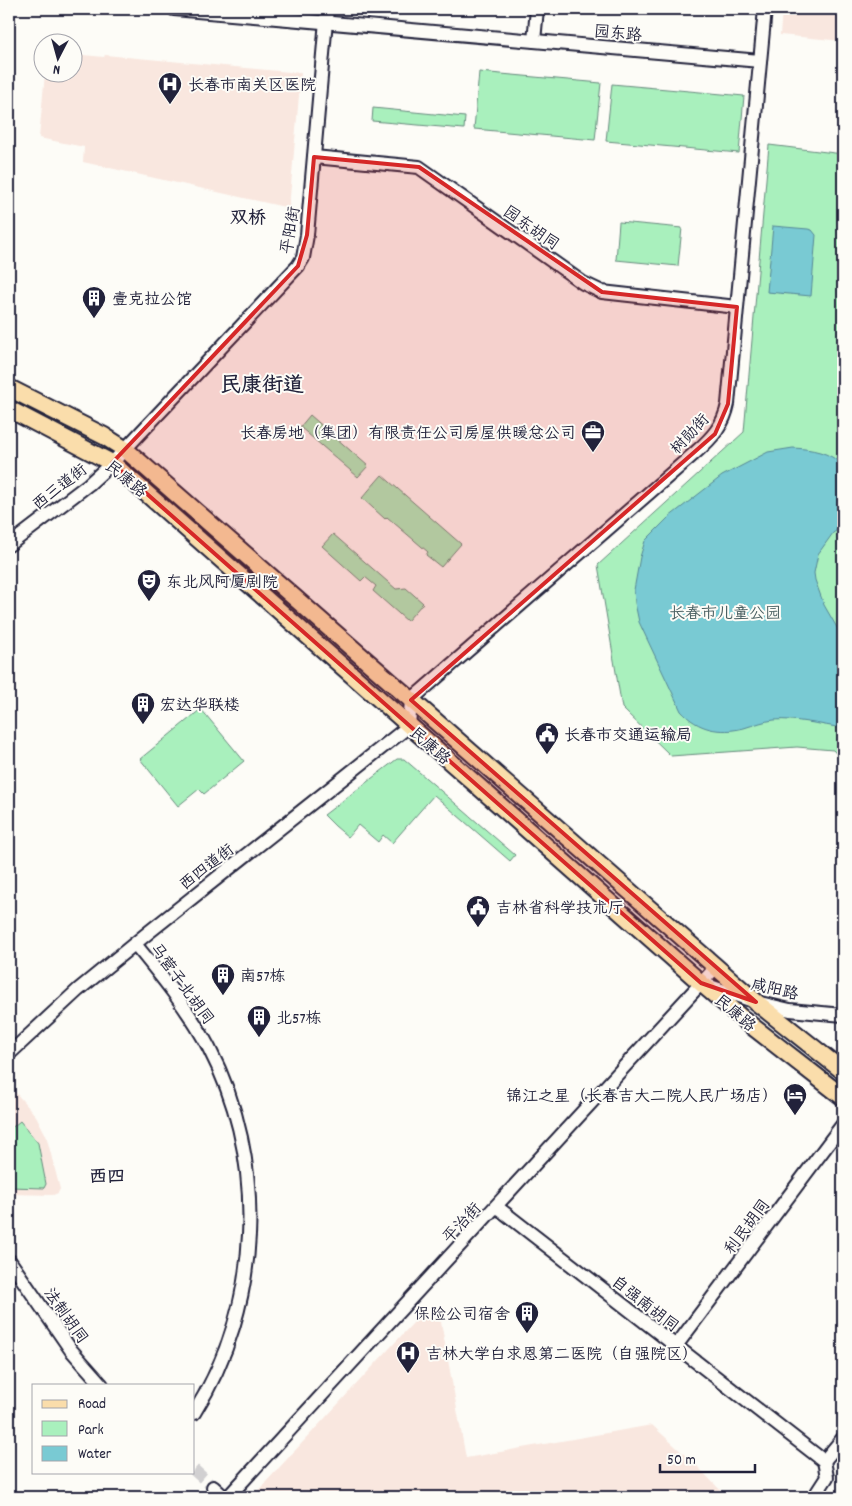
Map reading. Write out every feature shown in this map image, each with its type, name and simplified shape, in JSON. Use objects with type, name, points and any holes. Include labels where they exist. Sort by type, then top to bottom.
[{"type":"main road","name":"民康路","points":[[9,388],[104,436],[126,450],[756,1002],[843,1071]]},
{"type":"main road","name":"民康路","points":[[9,409],[112,463],[701,983],[743,1019],[843,1097]]},
{"type":"street","name":"园东路","points":[[174,9],[760,61]]},
{"type":"street","name":"平阳街","points":[[126,450],[298,266],[304,252],[307,235],[327,9]]},
{"type":"street","points":[[534,41],[537,9]]},
{"type":"street","name":"树勋街","points":[[411,700],[705,445],[715,434],[726,416],[765,9]]},
{"type":"street","name":"园东胡同","points":[[314,157],[419,167],[584,283],[602,292],[737,307]]},
{"type":"street","name":"西三道街","points":[[9,545],[88,484],[126,450]]},
{"type":"street","points":[[409,726],[411,700]]},
{"type":"street","name":"西四道街","points":[[9,1054],[78,990],[409,726]]},
{"type":"street","name":"马营子北胡同","points":[[135,944],[181,1002],[209,1049],[221,1074],[238,1126],[247,1178],[249,1204],[248,1246],[239,1306],[223,1355],[195,1411]]},
{"type":"street","name":"平治街","points":[[228,1497],[716,967]]},
{"type":"street","name":"咸阳路","points":[[701,983],[756,1002],[790,1010],[843,1015]]},
{"type":"street","name":"利民胡同","points":[[676,1346],[843,1124]]},
{"type":"street","name":"自强南胡同","points":[[497,1207],[824,1461]]},
{"type":"street","name":"法制胡同","points":[[9,1260],[71,1350],[101,1384]]},
{"type":"street","points":[[814,1497],[827,1477],[824,1461],[843,1438]]},
{"type":"street","points":[[213,1487],[224,1497]]},
{"type":"highlighted area","points":[[314,157],[419,167],[602,292],[737,307],[728,404],[715,434],[411,700],[756,1002],[701,983],[112,463],[298,266],[307,235]]},
{"type":"shaded area","points":[[782,9],[843,9],[843,41],[780,35]]},
{"type":"shaded area","name":"长春市南关区医院","points":[[82,55],[104,57],[105,55],[301,73],[289,208],[83,162],[84,147],[39,138],[44,82],[82,82]]},
{"type":"shaded area","points":[[9,1085],[36,1116],[46,1135],[60,1189],[58,1193],[53,1195],[9,1194]]},
{"type":"shaded area","name":"吉林大学白求恩第二医院（自强院区）","points":[[426,1309],[441,1322],[466,1458],[652,1425],[697,1466],[726,1496],[252,1497]]},
{"type":"green space","points":[[479,72],[601,83],[595,140],[474,129]]},
{"type":"green space","points":[[612,84],[744,96],[739,153],[606,141]]},
{"type":"green space","points":[[373,108],[465,117],[464,129],[372,121]]},
{"type":"green space","name":"长春市儿童公园","points":[[769,145],[843,154],[843,761],[833,750],[797,747],[671,756],[622,708],[598,565],[744,432]]},
{"type":"green space","points":[[619,222],[682,228],[678,266],[616,260]]},
{"type":"green space","points":[[310,415],[368,466],[358,477],[300,427]]},
{"type":"green space","points":[[382,475],[461,544],[441,567],[426,555],[428,552],[387,517],[385,519],[362,498]]},
{"type":"green space","points":[[333,534],[396,589],[406,588],[423,603],[407,621],[373,591],[376,586],[365,577],[361,581],[322,546]]},
{"type":"green space","points":[[201,709],[244,761],[204,794],[199,789],[178,806],[140,759]]},
{"type":"green space","points":[[397,759],[404,759],[515,855],[510,861],[434,795],[392,843],[383,835],[378,842],[358,825],[348,837],[324,815]]},
{"type":"green space","points":[[20,1121],[38,1143],[46,1184],[44,1188],[9,1187],[9,1130]]},
{"type":"water","points":[[773,226],[808,229],[812,230],[816,235],[811,296],[767,292]]},
{"type":"water","points":[[793,448],[820,452],[832,457],[843,465],[843,526],[833,533],[818,554],[814,573],[824,605],[843,638],[843,728],[800,721],[774,720],[735,730],[710,729],[695,723],[681,711],[639,622],[634,590],[640,557],[645,541],[669,517],[722,476],[768,452]]},
{"type":"tunnel","points":[[195,1471],[213,1487]]},
{"type":"place","name":"长春市南关区医院","points":[[170,105]]},
{"type":"place","name":"壹克拉公馆","points":[[94,319]]},
{"type":"place","name":"长春房地（集团）有限责任公司房屋供暖总公司","points":[[593,453]]},
{"type":"place","name":"东北风阿厦剧院","points":[[149,602]]},
{"type":"place","name":"宏达华联楼","points":[[143,725]]},
{"type":"place","name":"长春市交通运输局","points":[[547,755]]},
{"type":"place","name":"吉林省科学技术厅","points":[[478,928]]},
{"type":"place","name":"南57栋","points":[[223,996]]},
{"type":"place","name":"北57栋","points":[[259,1038]]},
{"type":"place","name":"锦江之星（长春吉大二院人民广场店）","points":[[795,1116]]},
{"type":"place","name":"保险公司宿舍","points":[[527,1334]]},
{"type":"place","name":"吉林大学白求恩第二医院（自强院区）","points":[[408,1374]]},
{"type":"district","name":"双桥","points":[[248,217]]},
{"type":"district","name":"民康街道","points":[[262,384]]},
{"type":"district","name":"西四","points":[[107,1176]]}]
